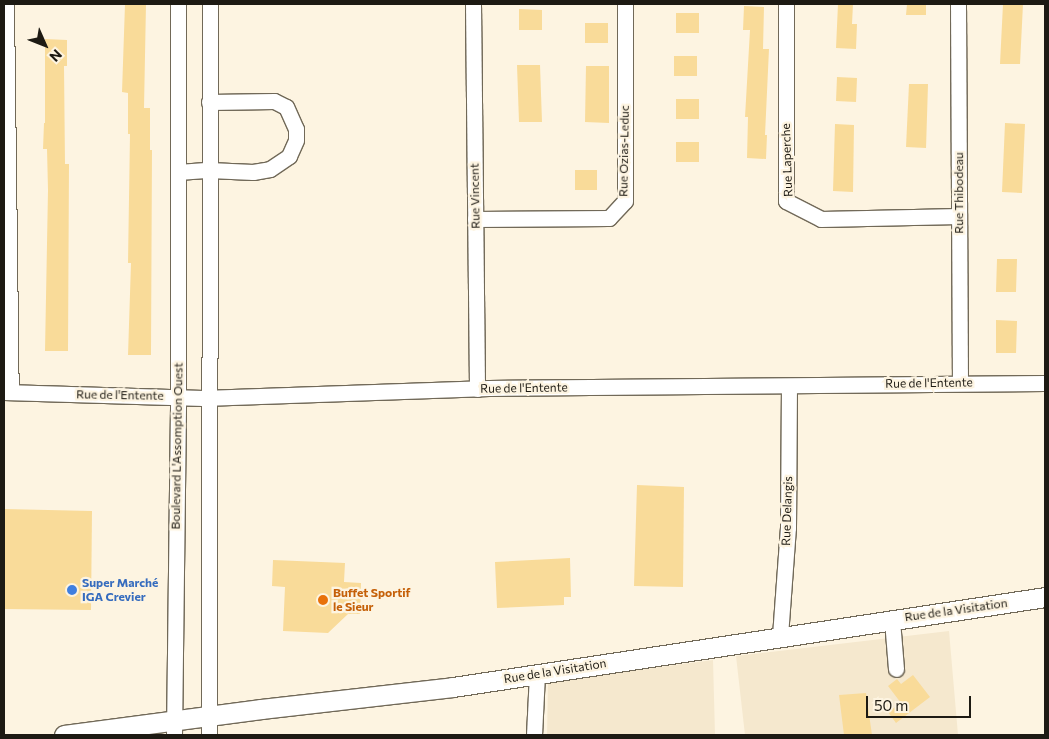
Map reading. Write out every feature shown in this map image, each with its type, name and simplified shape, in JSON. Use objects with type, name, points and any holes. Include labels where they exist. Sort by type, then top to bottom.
[{"type":"main road","name":"Rue de la Visitation","points":[[64,735],[174,728],[209,716],[453,687],[1045,597]]},
{"type":"street","points":[[6,4],[7,392]]},
{"type":"street","name":"Boulevard L'Assomption Ouest","points":[[174,728],[178,397],[178,4]]},
{"type":"street","points":[[209,735],[210,4]]},
{"type":"street","name":"Rue Vincent","points":[[473,4],[477,389]]},
{"type":"street","name":"Rue Ozias-Leduc","points":[[475,219],[609,218],[625,201],[625,4]]},
{"type":"street","name":"Rue Laperche","points":[[786,4],[786,201],[821,219],[959,216]]},
{"type":"street","name":"Rue Thibodeau","points":[[958,4],[960,382]]},
{"type":"street","points":[[178,172],[209,170],[253,172],[270,169],[289,156],[296,140],[296,129],[286,107],[274,101],[210,102]]},
{"type":"street","name":"Rue de l'Entente","points":[[7,392],[209,398],[477,389],[789,386],[960,382],[1045,383]]},
{"type":"street","name":"Rue Delangis","points":[[780,636],[788,528],[789,386]]},
{"type":"street","points":[[892,620],[896,669]]},
{"type":"street","points":[[534,735],[537,674]]},
{"type":"shaded area","points":[[949,631],[958,735],[745,735],[736,656]]},
{"type":"shaded area","points":[[713,660],[715,735],[547,735],[548,682]]},
{"type":"building","points":[[125,4],[146,4],[144,108],[150,108],[150,150],[152,150],[151,355],[128,355],[131,263],[128,263],[130,134],[128,134],[128,93],[122,92]]},
{"type":"building","points":[[838,4],[853,4],[852,24],[857,24],[856,49],[836,48]]},
{"type":"building","points":[[907,4],[926,4],[926,15],[906,15]]},
{"type":"building","points":[[1003,4],[1023,4],[1020,64],[1000,64]]},
{"type":"building","points":[[744,6],[764,7],[763,49],[769,49],[765,135],[767,135],[766,159],[747,158],[748,117],[745,117],[750,30],[743,30]]},
{"type":"building","points":[[519,9],[542,10],[542,30],[519,30]]},
{"type":"building","points":[[676,13],[699,13],[699,33],[676,33]]},
{"type":"building","points":[[585,23],[608,23],[608,43],[585,43]]},
{"type":"building","points":[[45,39],[67,40],[67,66],[64,66],[65,164],[69,164],[68,351],[45,351],[48,190],[47,149],[43,149],[45,123]]},
{"type":"building","points":[[674,56],[697,56],[697,76],[674,76]]},
{"type":"building","points":[[517,65],[540,65],[542,122],[519,122]]},
{"type":"building","points":[[586,66],[609,66],[609,123],[585,122]]},
{"type":"building","points":[[837,77],[857,78],[856,102],[836,101]]},
{"type":"building","points":[[909,84],[928,84],[926,148],[906,147]]},
{"type":"building","points":[[676,99],[699,99],[699,119],[676,119]]},
{"type":"building","points":[[1005,123],[1025,124],[1022,193],[1002,192]]},
{"type":"building","points":[[835,124],[854,125],[853,192],[833,191]]},
{"type":"building","points":[[676,142],[699,142],[699,162],[676,162]]},
{"type":"building","points":[[575,170],[597,170],[597,190],[575,190]]},
{"type":"building","points":[[997,259],[1017,259],[1016,292],[996,292]]},
{"type":"building","points":[[996,320],[1017,321],[1016,353],[996,353]]},
{"type":"building","points":[[637,485],[684,487],[683,587],[634,586]]},
{"type":"building","points":[[4,509],[92,511],[91,610],[4,609]]},
{"type":"building","points":[[570,558],[571,597],[564,597],[564,605],[497,608],[495,562]]},
{"type":"building","name":"Buffet Sportif le Sieur","points":[[273,560],[345,563],[344,582],[361,583],[360,614],[348,614],[328,633],[283,631],[285,587],[272,586]]},
{"type":"building","points":[[913,675],[930,697],[896,723],[888,712],[901,703],[888,686],[897,679],[901,684]]},
{"type":"building","points":[[866,693],[872,735],[844,735],[839,695]]},
{"type":"place","name":"Super Marché IGA Crevier","points":[[72,590]]},
{"type":"place","name":"Buffet Sportif le Sieur","points":[[323,600]]}]
